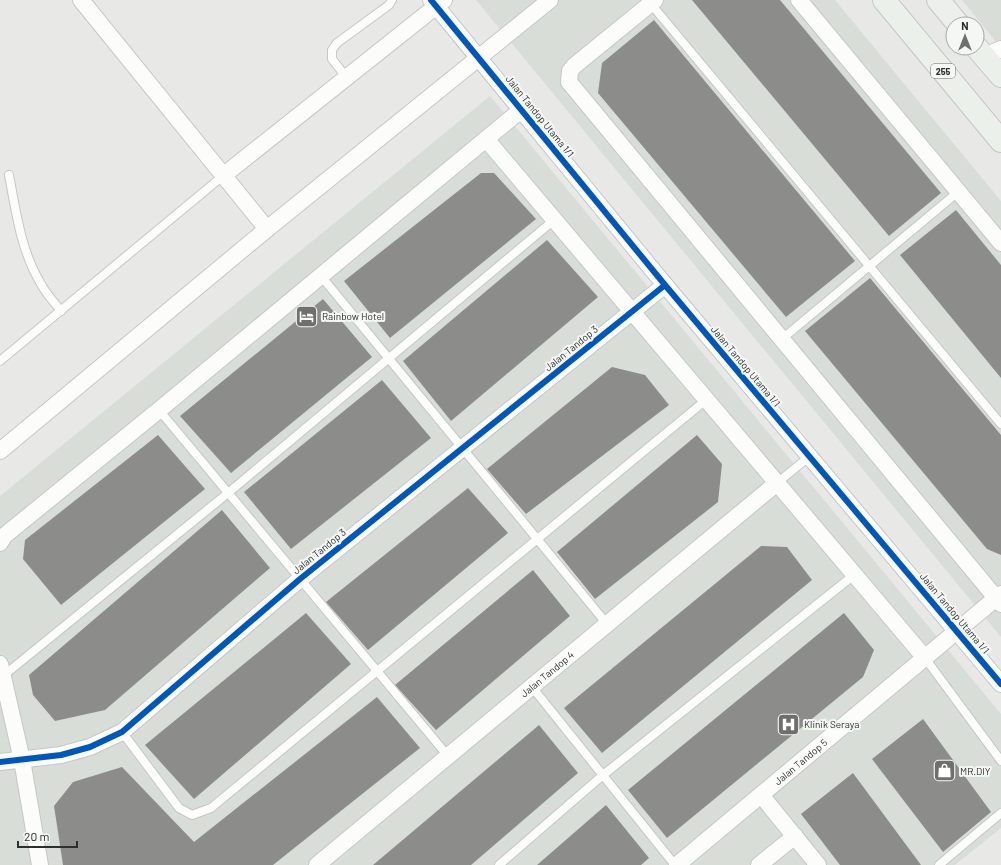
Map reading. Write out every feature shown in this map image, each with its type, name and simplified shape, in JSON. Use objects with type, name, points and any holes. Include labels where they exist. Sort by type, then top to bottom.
[{"type":"main road","name":"255","points":[[884,0],[1001,141]]},
{"type":"main road","points":[[938,0],[951,16]]},
{"type":"main road","points":[[987,51],[1001,76]]},
{"type":"street","points":[[81,0],[267,229]]},
{"type":"street","points":[[0,451],[267,229],[550,0]]},
{"type":"street","points":[[799,0],[1001,243]]},
{"type":"street","points":[[224,175],[347,78],[437,2]]},
{"type":"street","name":"Jalan Tandop Utama 1/1","points":[[437,2],[479,58],[665,285],[958,631],[1001,684]]},
{"type":"street","points":[[653,2],[574,66],[570,71],[569,82],[782,340],[999,599]]},
{"type":"street","points":[[0,543],[4,536],[159,410],[521,110]]},
{"type":"street","points":[[486,139],[925,658]]},
{"type":"street","name":"Jalan Tandop 3","points":[[0,762],[61,755],[90,747],[122,732],[300,579],[665,285]]},
{"type":"street","name":"Jalan Tandop 4","points":[[317,865],[777,483]]},
{"type":"street","name":"Jalan Tandop 5","points":[[676,865],[925,658],[999,599]]},
{"type":"street","points":[[1,670],[22,760],[40,865]]},
{"type":"street","points":[[761,795],[818,865]]},
{"type":"street","points":[[759,865],[795,836]]},
{"type":"lane","points":[[347,78],[332,58],[332,50],[337,43],[389,5],[392,0]]},
{"type":"lane","points":[[653,2],[1001,424]]},
{"type":"lane","points":[[9,175],[20,234],[32,267],[41,285],[61,311]]},
{"type":"lane","points":[[0,361],[224,175]]},
{"type":"lane","points":[[782,340],[958,192]]},
{"type":"lane","points":[[1,670],[228,493],[554,220]]},
{"type":"lane","points":[[321,276],[607,624]]},
{"type":"lane","points":[[122,732],[179,808],[192,815],[211,808],[706,400]]},
{"type":"lane","points":[[159,410],[448,756]]},
{"type":"lane","points":[[777,483],[810,456]]},
{"type":"lane","points":[[499,865],[603,775],[854,574]]},
{"type":"lane","points":[[925,658],[1001,761]]},
{"type":"lane","points":[[532,688],[676,865]]},
{"type":"lane","points":[[939,865],[1001,814]]},
{"type":"shaded area","points":[[476,0],[835,0],[1001,201],[1001,637]]},
{"type":"shaded area","points":[[962,0],[1001,0],[1001,48],[985,28],[985,16],[975,16]]},
{"type":"shaded area","points":[[490,96],[1001,714],[1001,828],[955,865],[0,865],[0,496]]},
{"type":"building","points":[[692,0],[780,0],[941,193],[889,236]]},
{"type":"building","points":[[654,20],[855,261],[786,317],[598,93],[602,63]]},
{"type":"building","points":[[481,173],[494,173],[536,219],[390,338],[344,281]]},
{"type":"building","points":[[956,210],[1001,265],[1001,378],[900,255]]},
{"type":"building","points":[[547,240],[598,297],[451,421],[403,361]]},
{"type":"building","points":[[870,278],[1001,435],[1001,555],[987,549],[805,331]]},
{"type":"building","points":[[323,299],[372,357],[231,473],[180,416]]},
{"type":"building","points":[[612,367],[645,375],[669,405],[526,514],[487,469]]},
{"type":"building","points":[[382,380],[431,438],[291,549],[244,492]]},
{"type":"building","points":[[158,435],[205,489],[61,605],[23,559],[25,540]]},
{"type":"building","points":[[697,435],[722,464],[718,502],[595,599],[557,552]]},
{"type":"building","points":[[468,488],[508,533],[368,650],[326,602]]},
{"type":"building","points":[[222,510],[270,568],[105,710],[55,721],[33,695],[29,675]]},
{"type":"building","points":[[761,546],[787,547],[812,580],[602,753],[564,708]]},
{"type":"building","points":[[533,570],[570,616],[436,730],[395,685]]},
{"type":"building","points":[[306,613],[351,664],[194,799],[145,745]]},
{"type":"building","points":[[844,613],[874,650],[863,677],[667,838],[628,790]]},
{"type":"building","points":[[377,697],[420,748],[273,865],[63,865],[54,806],[73,782],[122,767],[194,842]]},
{"type":"building","points":[[923,719],[991,812],[943,852],[872,759]]},
{"type":"building","points":[[539,725],[578,773],[471,865],[373,865]]},
{"type":"building","points":[[853,773],[921,865],[840,865],[801,814]]},
{"type":"building","points":[[606,805],[649,858],[641,865],[537,865]]},
{"type":"cycle path","points":[[431,0],[665,285],[1001,684]]},
{"type":"cycle path","points":[[0,762],[61,755],[90,747],[122,732],[300,579],[665,285]]},
{"type":"place","name":"Rainbow Hotel","points":[[306,316]]},
{"type":"place","name":"Klinik Seraya","points":[[789,724]]},
{"type":"place","name":"MR.DIY","points":[[945,771]]}]
